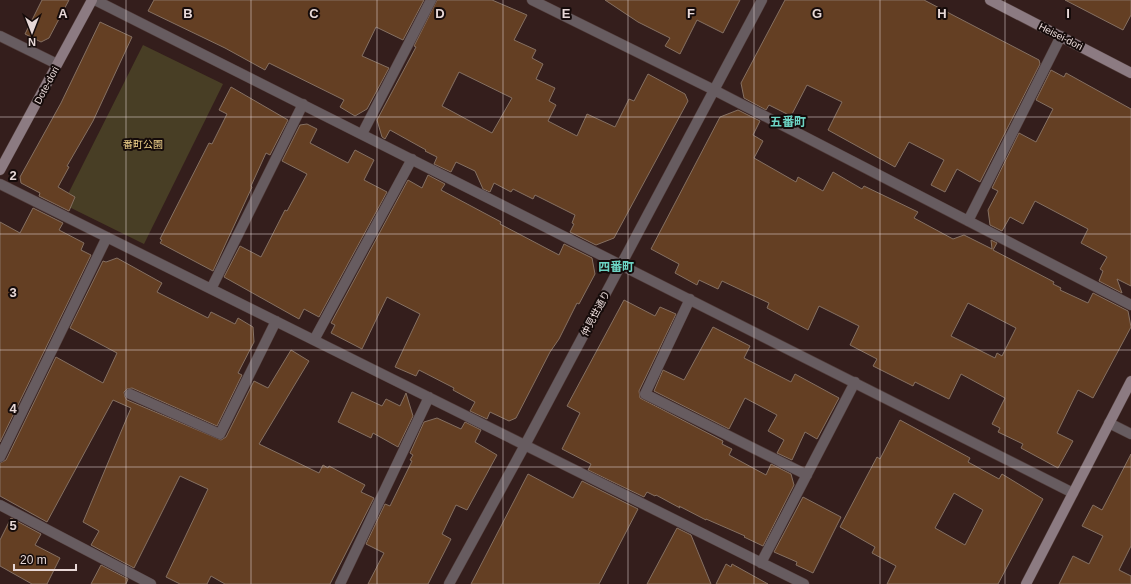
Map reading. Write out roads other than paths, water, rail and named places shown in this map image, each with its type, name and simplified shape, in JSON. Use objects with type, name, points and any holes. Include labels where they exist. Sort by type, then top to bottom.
[{"type":"street","name":"Dote-dori","points":[[0,170],[92,0]]},
{"type":"street","points":[[95,0],[1073,493]]},
{"type":"street","points":[[362,134],[430,0]]},
{"type":"street","points":[[532,0],[714,90],[1131,305]]},
{"type":"street","name":"仲見世通り","points":[[449,584],[526,445],[762,0]]},
{"type":"street","name":"Heisei-dori","points":[[990,0],[1131,73]]},
{"type":"street","points":[[0,36],[57,64]]},
{"type":"street","points":[[968,221],[1061,36]]},
{"type":"street","points":[[211,289],[303,104]]},
{"type":"street","points":[[314,340],[412,159]]},
{"type":"street","points":[[0,184],[804,584]]},
{"type":"street","points":[[0,457],[107,237]]},
{"type":"street","points":[[690,299],[645,394],[807,475]]},
{"type":"street","points":[[130,394],[220,434],[276,321]]},
{"type":"street","points":[[1026,584],[1131,381]]},
{"type":"street","points":[[761,563],[855,382]]},
{"type":"street","points":[[340,584],[429,397]]},
{"type":"street","points":[[1109,423],[1131,434]]},
{"type":"street","points":[[0,505],[152,584]]},
{"type":"district","name":"五番町","points":[[788,122]]},
{"type":"district","name":"四番町","points":[[616,267]]},
{"type":"park label","name":"番町公園","points":[[143,144]]}]
